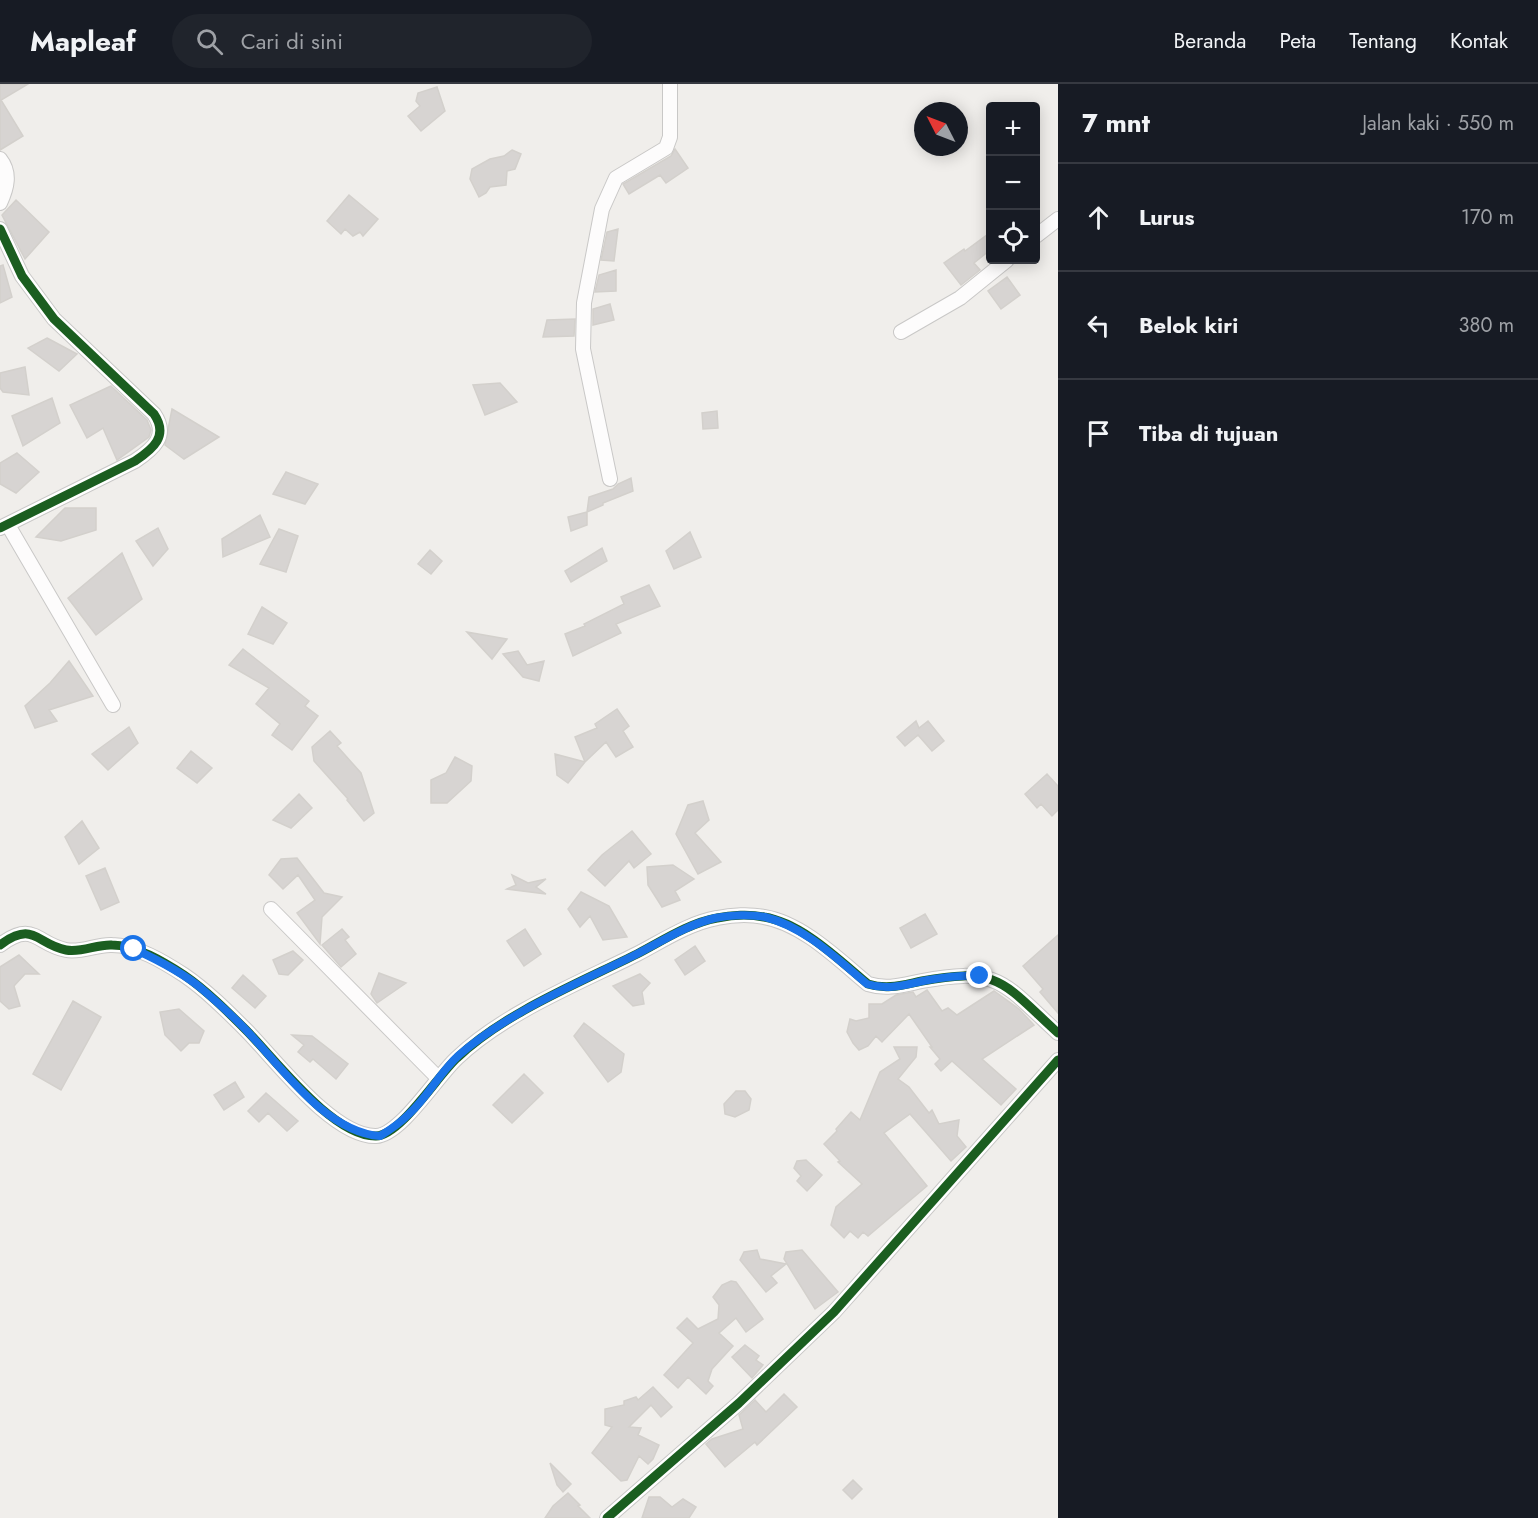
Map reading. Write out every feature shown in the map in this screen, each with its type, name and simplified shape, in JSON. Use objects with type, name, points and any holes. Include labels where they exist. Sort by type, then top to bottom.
[{"type":"street","points":[[610,479],[583,349],[584,303],[602,209],[616,178],[666,148],[670,137],[670,84]]},
{"type":"street","points":[[0,159],[4,164],[7,177],[6,188],[0,203]]},
{"type":"street","points":[[1040,232],[1058,219]]},
{"type":"street","points":[[0,229],[22,276],[35,296],[54,319],[145,404],[159,422],[160,432],[155,445],[149,452],[4,527],[113,705]]},
{"type":"street","points":[[901,332],[960,298],[1002,264]]},
{"type":"street","points":[[271,909],[438,1077]]},
{"type":"street","points":[[0,945],[24,933],[33,934],[56,946],[70,950],[111,944],[121,945],[159,961],[185,975],[216,1001],[318,1105],[341,1124],[367,1135],[380,1136],[394,1127],[410,1113],[438,1077],[459,1056],[480,1040],[538,1004],[694,926],[717,918],[764,917],[787,925],[820,945],[867,984],[876,987],[899,987],[965,975],[991,978],[1006,986],[1058,1033]]},
{"type":"street","points":[[607,1518],[738,1403],[834,1312],[1058,1060]]},
{"type":"building","points":[[0,84],[28,84],[1,100],[23,136],[0,150]]},
{"type":"building","points":[[437,87],[445,111],[421,131],[408,116],[420,106],[416,101],[418,93]]},
{"type":"building","points":[[675,149],[688,168],[666,183],[660,175],[629,194],[623,184],[671,156]]},
{"type":"building","points":[[512,150],[521,154],[515,169],[507,171],[506,185],[490,187],[479,197],[470,179],[472,169],[490,159],[504,156]]},
{"type":"building","points":[[349,195],[378,219],[363,236],[360,232],[353,236],[345,229],[341,234],[327,221]]},
{"type":"building","points":[[16,200],[49,232],[25,259],[2,215]]},
{"type":"building","points":[[618,229],[614,261],[601,260],[607,232]]},
{"type":"building","points":[[986,236],[986,253],[974,263],[980,270],[961,285],[944,263],[964,249],[965,251]]},
{"type":"building","points":[[3,265],[12,297],[0,303],[0,266]]},
{"type":"building","points":[[616,270],[616,291],[595,292],[599,275]]},
{"type":"building","points":[[1007,277],[1020,295],[1001,309],[988,291]]},
{"type":"building","points":[[610,304],[614,320],[593,325],[593,309]]},
{"type":"building","points":[[575,319],[574,336],[543,337],[547,320]]},
{"type":"building","points":[[47,338],[77,354],[59,371],[28,348]]},
{"type":"building","points":[[25,367],[29,395],[3,392],[0,388],[0,373]]},
{"type":"building","points":[[500,383],[517,402],[485,415],[473,385]]},
{"type":"building","points":[[111,386],[147,420],[151,430],[149,437],[117,460],[103,428],[87,438],[70,405]]},
{"type":"building","points":[[52,398],[60,423],[23,446],[12,416]]},
{"type":"building","points":[[172,409],[219,437],[184,459],[165,445]]},
{"type":"building","points":[[717,411],[718,428],[703,429],[702,413]]},
{"type":"building","points":[[17,453],[39,472],[16,493],[0,484],[0,463]]},
{"type":"building","points":[[286,472],[318,484],[305,504],[273,494]]},
{"type":"building","points":[[631,478],[633,491],[587,512],[589,497],[613,489]]},
{"type":"building","points":[[65,508],[96,508],[96,530],[61,541],[36,537]]},
{"type":"building","points":[[587,512],[587,525],[571,531],[568,517]]},
{"type":"building","points":[[260,515],[270,537],[223,557],[222,539]]},
{"type":"building","points":[[158,528],[168,549],[153,566],[136,541]]},
{"type":"building","points":[[279,529],[298,536],[286,572],[260,564]]},
{"type":"building","points":[[690,532],[701,557],[674,569],[666,551]]},
{"type":"building","points":[[602,548],[607,561],[571,582],[565,571]]},
{"type":"building","points":[[430,550],[442,561],[431,574],[418,564]]},
{"type":"building","points":[[122,553],[142,599],[96,635],[68,598]]},
{"type":"building","points":[[649,585],[660,606],[616,624],[621,633],[573,656],[565,634],[585,626],[584,624],[624,604],[621,597]]},
{"type":"building","points":[[262,607],[287,623],[273,644],[248,634]]},
{"type":"building","points":[[467,632],[507,639],[492,659]]},
{"type":"building","points":[[243,649],[309,701],[305,706],[318,716],[292,750],[272,735],[280,724],[256,704],[269,688],[229,665]]},
{"type":"building","points":[[518,651],[527,665],[544,661],[539,681],[523,677],[503,654]]},
{"type":"building","points":[[69,661],[93,696],[49,710],[57,721],[35,728],[25,706]]},
{"type":"building","points":[[617,709],[629,726],[623,731],[633,747],[616,757],[606,742],[585,762],[575,737],[597,728],[595,724]]},
{"type":"building","points":[[916,721],[919,728],[928,721],[944,741],[932,751],[918,735],[905,746],[897,737]]},
{"type":"building","points":[[129,727],[138,743],[108,770],[92,754]]},
{"type":"building","points":[[330,731],[341,743],[337,746],[361,773],[374,813],[364,821],[314,761],[312,747]]},
{"type":"building","points":[[191,751],[212,768],[197,783],[177,768]]},
{"type":"building","points":[[555,754],[585,762],[568,783],[557,775]]},
{"type":"building","points":[[455,757],[472,766],[471,781],[447,803],[431,803],[431,780],[446,773]]},
{"type":"building","points":[[1047,774],[1058,786],[1058,810],[1052,816],[1041,804],[1037,808],[1025,794]]},
{"type":"building","points":[[299,794],[312,808],[291,828],[273,820]]},
{"type":"building","points":[[703,801],[709,820],[695,833],[721,862],[698,874],[676,834],[688,805]]},
{"type":"building","points":[[82,821],[99,848],[79,864],[65,837]]},
{"type":"building","points":[[632,831],[651,854],[634,868],[629,861],[605,886],[588,870],[602,855]]},
{"type":"building","points":[[297,858],[324,893],[342,897],[322,917],[320,944],[297,913],[315,900],[298,875],[283,889],[269,875],[281,859]]},
{"type":"building","points":[[673,865],[694,879],[675,891],[680,900],[662,907],[648,885],[647,867]]},
{"type":"building","points":[[105,868],[119,902],[101,910],[86,876]]},
{"type":"building","points":[[512,875],[528,883],[546,879],[536,887],[546,894],[507,889],[516,885]]},
{"type":"building","points":[[581,892],[609,906],[627,937],[603,940],[590,916],[580,927],[568,909]]},
{"type":"building","points":[[925,914],[937,934],[911,948],[900,928]]},
{"type":"building","points":[[342,929],[349,937],[345,940],[356,954],[341,967],[322,945]]},
{"type":"building","points":[[525,929],[541,954],[524,966],[507,941]]},
{"type":"building","points":[[1058,935],[1058,1013],[1040,992],[1043,989],[1023,966]]},
{"type":"building","points":[[695,946],[705,961],[685,975],[675,960]]},
{"type":"building","points":[[293,951],[303,960],[288,975],[279,974],[273,960]]},
{"type":"building","points":[[19,955],[39,974],[25,974],[14,986],[20,1006],[9,1009],[0,1001],[0,967]]},
{"type":"building","points":[[379,973],[406,983],[377,1003],[371,994]]},
{"type":"building","points":[[640,974],[650,983],[642,992],[644,1004],[633,1006],[613,986]]},
{"type":"building","points":[[243,975],[266,996],[255,1008],[232,988]]},
{"type":"building","points":[[927,990],[942,1011],[948,1008],[957,1015],[994,991],[1019,1009],[1034,1025],[982,1059],[1016,1089],[1001,1105],[952,1061],[941,1071],[935,1064],[940,1059],[909,1014],[882,1042],[876,1036],[868,1046],[859,1050],[853,1043],[847,1032],[850,1019],[856,1021],[869,1018],[869,1004],[882,1004],[896,995],[913,992],[916,997]]},
{"type":"building","points":[[73,1001],[101,1017],[61,1090],[33,1074]]},
{"type":"building","points":[[179,1009],[204,1031],[199,1043],[189,1043],[181,1051],[165,1035],[160,1012]]},
{"type":"building","points":[[584,1023],[624,1054],[621,1072],[608,1082],[574,1036]]},
{"type":"building","points":[[292,1035],[312,1036],[348,1064],[336,1079],[313,1059],[310,1062],[298,1052],[304,1045]]},
{"type":"building","points":[[894,1047],[917,1047],[916,1057],[898,1079],[909,1087],[929,1113],[932,1110],[939,1124],[959,1120],[957,1136],[966,1147],[951,1161],[910,1114],[884,1133],[927,1186],[868,1236],[863,1232],[858,1238],[850,1231],[844,1238],[831,1225],[836,1207],[862,1184],[838,1162],[840,1161],[824,1144],[851,1112],[860,1120],[880,1072],[900,1059]]},
{"type":"building","points":[[524,1074],[543,1093],[512,1123],[493,1105]]},
{"type":"building","points":[[235,1082],[244,1097],[224,1110],[214,1095]]},
{"type":"building","points":[[736,1091],[745,1091],[751,1099],[749,1110],[735,1117],[725,1114],[724,1104]]},
{"type":"building","points":[[266,1093],[298,1121],[287,1131],[268,1113],[259,1122],[248,1111]]},
{"type":"building","points":[[806,1160],[822,1175],[807,1191],[797,1181],[801,1176],[794,1168],[797,1161]]},
{"type":"building","points":[[757,1250],[760,1259],[786,1264],[771,1276],[777,1283],[766,1292],[740,1260],[744,1252]]},
{"type":"building","points":[[802,1250],[838,1292],[815,1309],[784,1259],[786,1252]]},
{"type":"building","points":[[731,1281],[736,1282],[763,1319],[746,1332],[736,1318],[719,1333],[733,1346],[712,1369],[708,1381],[713,1386],[706,1394],[688,1377],[678,1388],[664,1375],[693,1343],[677,1328],[687,1318],[698,1329],[718,1319],[719,1305],[713,1297],[722,1285]]},
{"type":"building","points":[[745,1345],[759,1356],[756,1360],[763,1365],[752,1378],[732,1357]]},
{"type":"building","points":[[653,1387],[672,1407],[661,1417],[651,1405],[629,1427],[641,1428],[638,1435],[659,1445],[653,1459],[648,1464],[639,1456],[627,1480],[621,1481],[592,1453],[612,1427],[605,1425],[605,1409],[624,1405],[624,1401],[636,1397],[638,1400]]},
{"type":"building","points":[[784,1394],[797,1407],[757,1445],[755,1442],[725,1467],[706,1444],[712,1439],[743,1429],[739,1415],[755,1400],[766,1412]]},
{"type":"building","points":[[550,1463],[571,1484],[563,1492],[557,1485]]},
{"type":"building","points":[[853,1480],[862,1489],[852,1499],[843,1490]]},
{"type":"building","points":[[568,1493],[590,1518],[545,1518],[553,1506]]},
{"type":"building","points":[[649,1497],[660,1497],[672,1507],[683,1499],[696,1507],[689,1518],[642,1518]]},
{"type":"cycle path","points":[[0,229],[22,276],[54,319],[154,414],[160,429],[153,447],[135,461],[0,528]]},
{"type":"cycle path","points":[[0,945],[20,934],[28,934],[66,950],[106,945],[121,946],[140,951],[159,960],[192,981],[216,1001],[324,1111],[359,1133],[376,1136],[397,1126],[457,1058],[519,1013],[676,933],[707,920],[722,917],[759,916],[792,927],[819,944],[868,984],[875,986],[895,986],[948,977],[985,978],[1012,991],[1058,1033]]},
{"type":"cycle path","points":[[607,1518],[739,1403],[834,1312],[1058,1060]]},
{"type":"route","points":[[134,949],[185,975],[200,987],[246,1030],[301,1089],[341,1124],[354,1131],[380,1136],[410,1113],[438,1077],[459,1056],[512,1018],[670,937],[717,918],[764,917],[787,925],[820,945],[867,984],[876,987],[899,987],[946,977],[980,976]]}]
